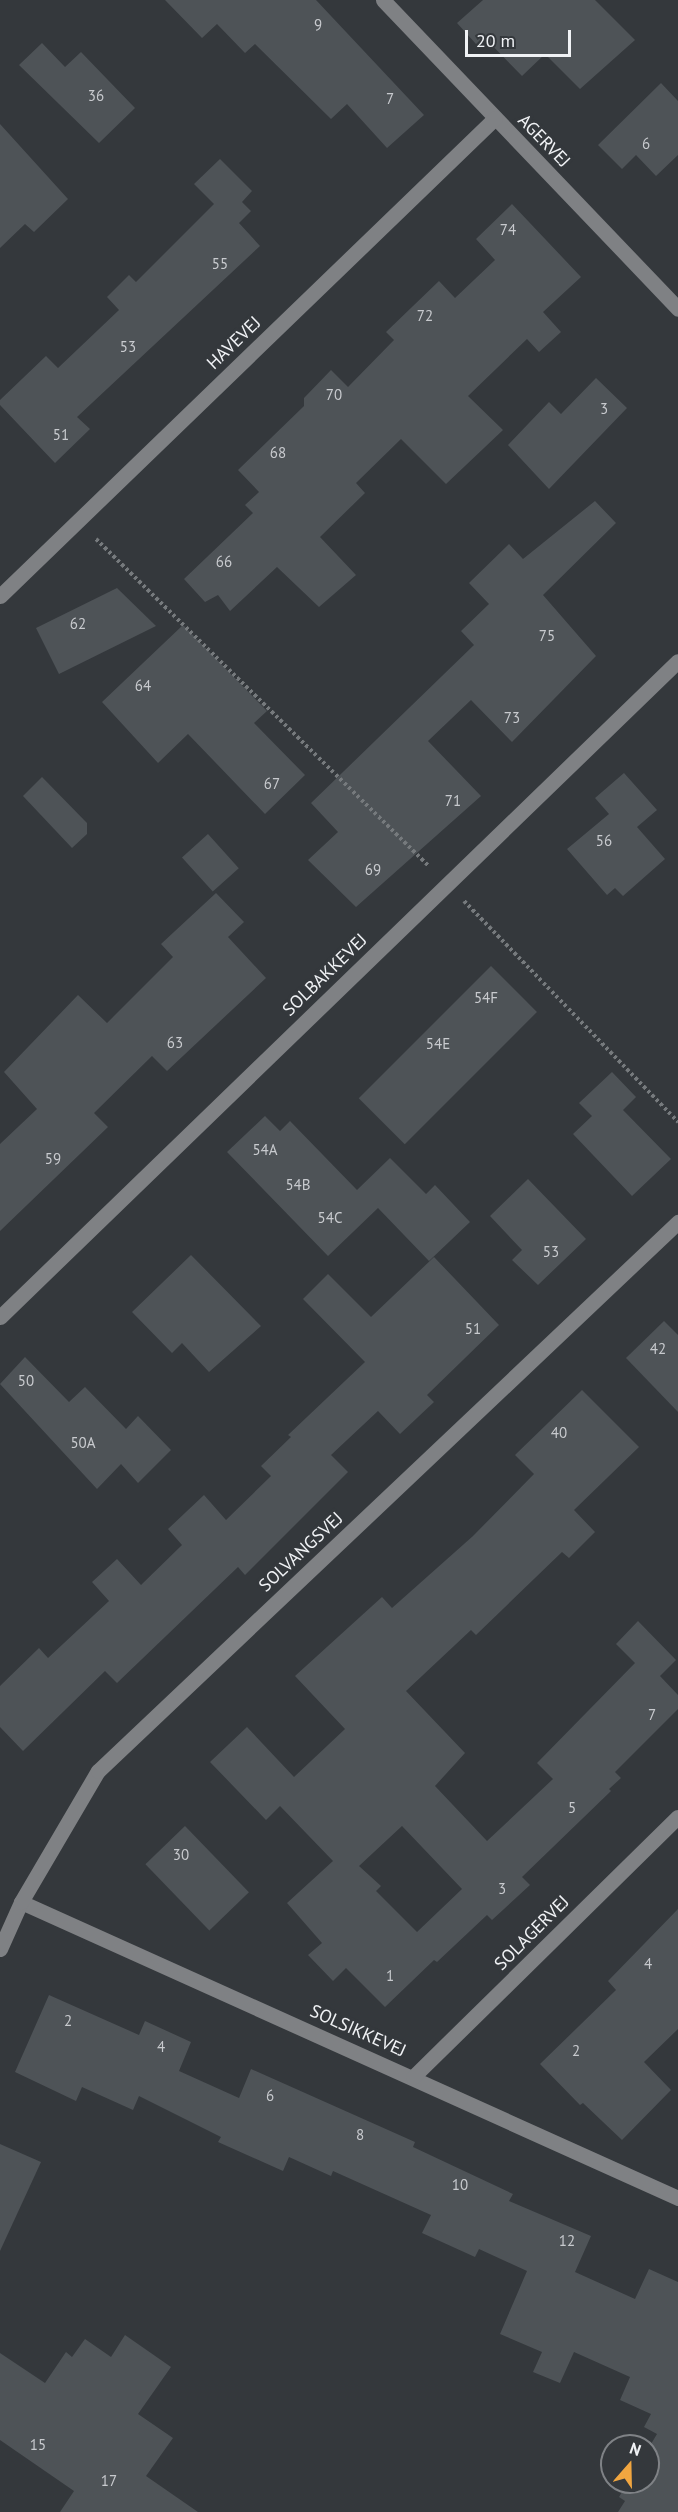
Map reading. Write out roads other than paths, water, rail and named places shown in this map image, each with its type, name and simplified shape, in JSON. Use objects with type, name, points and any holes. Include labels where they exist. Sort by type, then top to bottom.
[{"type":"street","name":"AGERVEJ","points":[[383,0],[678,309]]},
{"type":"street","name":"HAVEVEJ","points":[[0,596],[495,118]]},
{"type":"street","name":"SOLBAKKEVEJ","points":[[0,1317],[678,661]]},
{"type":"street","name":"SOLVANGSVEJ","points":[[0,1949],[21,1902],[98,1771],[678,1222]]},
{"type":"street","name":"SOLAGERVEJ","points":[[414,2077],[678,1817]]},
{"type":"street","name":"SOLSIKKEVEJ","points":[[21,1902],[414,2077],[678,2198]]}]
